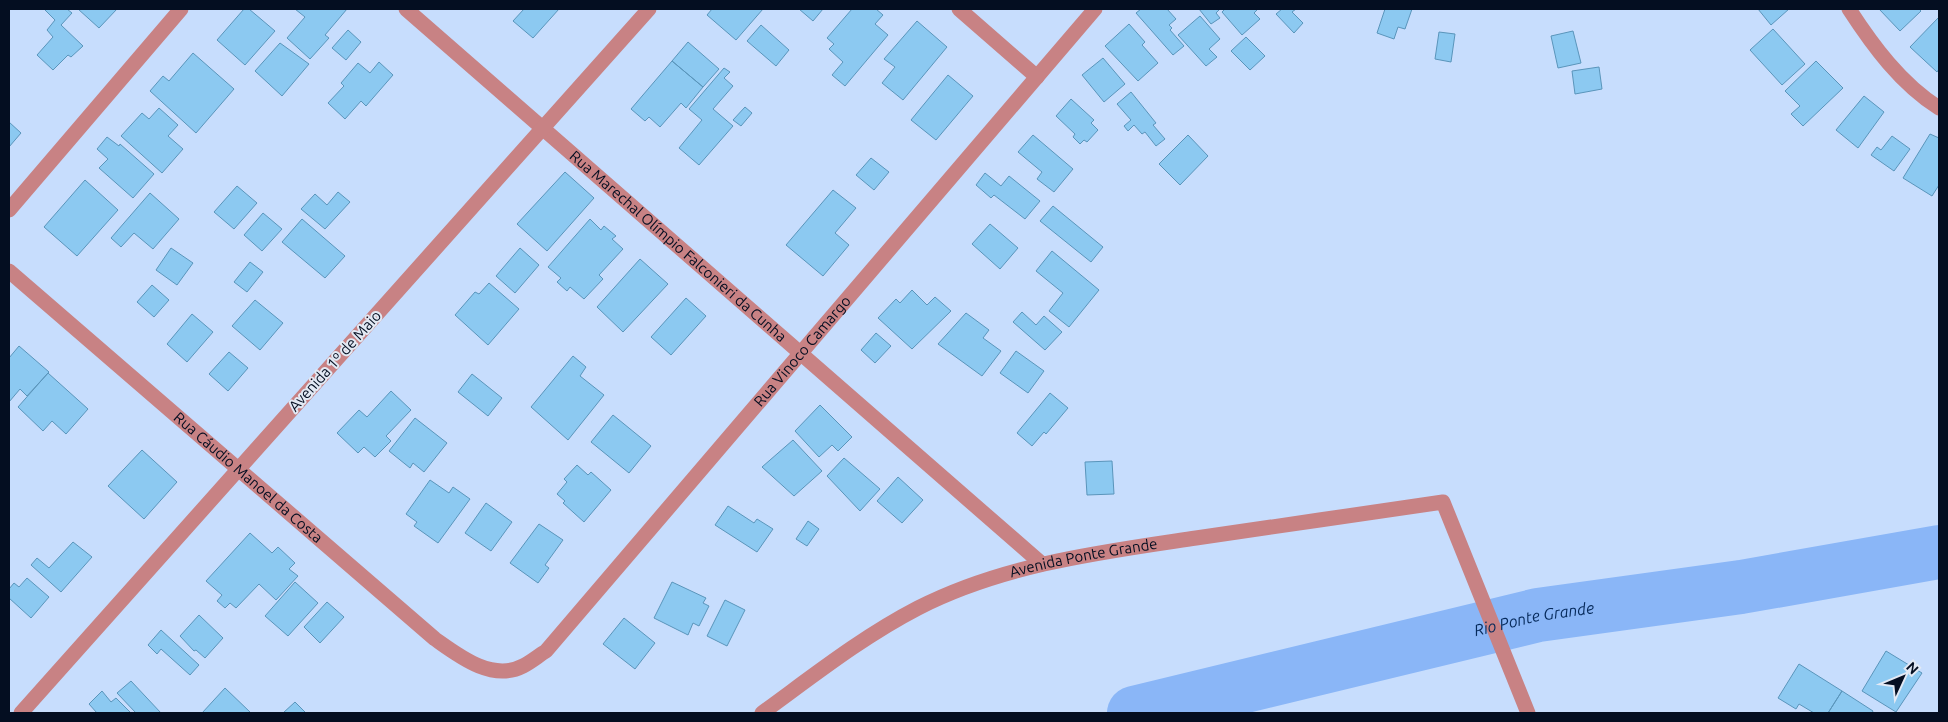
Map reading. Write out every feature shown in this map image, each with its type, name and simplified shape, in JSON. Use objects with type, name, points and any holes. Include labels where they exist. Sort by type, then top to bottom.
[{"type":"street","points":[[9,210],[181,9]]},
{"type":"street","name":"Rua Marechal Olímpio Falconieri da Cunha","points":[[406,9],[1042,564]]},
{"type":"street","name":"Avenida 1º de Maio","points":[[21,713],[649,9]]},
{"type":"street","points":[[959,9],[1037,77]]},
{"type":"street","name":"Rua Vinoco Camargo","points":[[495,671],[521,667],[546,651],[1096,9]]},
{"type":"street","points":[[1849,9],[1872,45],[1899,74],[1939,108]]},
{"type":"street","name":"Rua Cáudio Manoel da Costa","points":[[9,271],[435,639],[466,661],[495,671]]},
{"type":"street","name":"Avenida Ponte Grande","points":[[762,713],[867,636],[920,607],[983,581],[1042,564],[1118,550],[1443,502],[1521,700],[1528,713]]},
{"type":"building","points":[[44,9],[67,9],[72,13],[61,25],[83,46],[71,57],[68,55],[53,70],[37,55],[53,37],[47,30],[55,20]]},
{"type":"building","points":[[78,9],[117,9],[99,28]]},
{"type":"building","points":[[244,9],[249,9],[275,31],[245,65],[217,40]]},
{"type":"building","points":[[295,9],[347,9],[325,35],[329,38],[310,59],[287,38],[305,17]]},
{"type":"building","points":[[524,9],[559,9],[533,38],[513,21]]},
{"type":"building","points":[[712,9],[763,9],[736,40],[707,15]]},
{"type":"building","points":[[799,9],[823,9],[813,21]]},
{"type":"building","points":[[852,9],[876,9],[883,15],[875,24],[888,35],[845,86],[832,75],[843,62],[829,49],[834,44],[827,38]]},
{"type":"building","points":[[1141,9],[1167,9],[1176,19],[1169,25],[1172,28],[1170,30],[1184,46],[1173,55],[1136,13]]},
{"type":"building","points":[[1199,9],[1220,9],[1216,13],[1220,18],[1211,24]]},
{"type":"building","points":[[1225,9],[1258,9],[1254,13],[1260,19],[1242,35],[1222,12]]},
{"type":"building","points":[[1282,9],[1296,9],[1292,12],[1303,23],[1294,33],[1276,14]]},
{"type":"building","points":[[1385,9],[1412,9],[1405,29],[1398,27],[1394,39],[1377,33]]},
{"type":"building","points":[[1758,9],[1789,9],[1771,25]]},
{"type":"building","points":[[1879,9],[1919,9],[1921,11],[1900,31]]},
{"type":"building","points":[[1200,16],[1220,39],[1209,49],[1217,57],[1206,66],[1178,35]]},
{"type":"building","points":[[1939,17],[1939,69],[1937,72],[1910,47]]},
{"type":"building","points":[[917,21],[947,47],[903,100],[882,83],[895,67],[884,59]]},
{"type":"building","points":[[1129,24],[1145,42],[1142,45],[1158,63],[1138,81],[1105,46]]},
{"type":"building","points":[[761,25],[789,50],[776,66],[747,41]]},
{"type":"building","points":[[1773,29],[1805,64],[1782,85],[1750,50]]},
{"type":"building","points":[[348,30],[361,42],[346,60],[332,48]]},
{"type":"building","points":[[1573,31],[1581,63],[1558,68],[1551,36]]},
{"type":"building","points":[[1439,32],[1455,34],[1451,62],[1435,59]]},
{"type":"building","points":[[1246,37],[1265,56],[1250,70],[1231,51]]},
{"type":"building","points":[[688,42],[719,69],[703,87],[672,61]]},
{"type":"building","points":[[280,43],[309,64],[282,96],[255,71]]},
{"type":"building","points":[[193,53],[234,89],[196,133],[150,91],[163,76],[169,81]]},
{"type":"building","points":[[1103,58],[1125,84],[1104,102],[1082,75]]},
{"type":"building","points":[[672,61],[703,87],[686,108],[681,103],[660,127],[649,117],[645,121],[631,109]]},
{"type":"building","points":[[1816,61],[1843,88],[1803,126],[1791,114],[1800,106],[1785,91]]},
{"type":"building","points":[[379,62],[393,75],[366,106],[361,101],[345,119],[328,103],[344,86],[341,83],[358,63],[370,73]]},
{"type":"building","points":[[1599,67],[1602,89],[1575,94],[1572,71]]},
{"type":"building","points":[[724,68],[730,72],[724,78],[733,86],[713,109],[733,126],[699,165],[679,148],[702,120],[689,109]]},
{"type":"building","points":[[948,75],[973,96],[936,140],[911,120]]},
{"type":"building","points":[[1131,92],[1156,123],[1153,125],[1165,139],[1156,146],[1145,132],[1142,134],[1134,125],[1128,131],[1124,126],[1131,120],[1117,104]]},
{"type":"building","points":[[1864,96],[1884,112],[1858,148],[1836,130]]},
{"type":"building","points":[[1071,99],[1094,120],[1091,123],[1098,130],[1087,142],[1084,140],[1080,144],[1073,137],[1075,134],[1056,116]]},
{"type":"building","points":[[745,107],[752,113],[741,126],[733,120]]},
{"type":"building","points":[[159,108],[178,125],[168,136],[183,149],[162,173],[121,136],[142,113],[149,119]]},
{"type":"building","points":[[9,122],[21,133],[9,147]]},
{"type":"building","points":[[1930,134],[1939,138],[1939,185],[1932,196],[1903,178]]},
{"type":"building","points":[[1033,135],[1073,169],[1054,192],[1037,179],[1042,172],[1018,152]]},
{"type":"building","points":[[1188,135],[1208,156],[1180,185],[1159,164]]},
{"type":"building","points":[[1892,136],[1910,149],[1894,171],[1871,155],[1877,147],[1881,150]]},
{"type":"building","points":[[107,137],[119,146],[120,144],[154,174],[133,198],[99,168],[108,159],[97,149]]},
{"type":"building","points":[[871,158],[889,172],[874,190],[856,175]]},
{"type":"building","points":[[565,172],[594,198],[547,251],[517,224]]},
{"type":"building","points":[[985,173],[1001,186],[1009,176],[1040,201],[1025,219],[994,195],[991,198],[976,185]]},
{"type":"building","points":[[85,180],[118,210],[77,256],[44,227]]},
{"type":"building","points":[[237,186],[257,203],[234,229],[214,212]]},
{"type":"building","points":[[833,190],[856,208],[835,233],[849,245],[823,276],[786,245]]},
{"type":"building","points":[[338,192],[350,202],[325,229],[301,209],[315,194],[327,205]]},
{"type":"building","points":[[150,193],[179,219],[153,249],[134,233],[121,247],[111,238]]},
{"type":"building","points":[[1053,206],[1103,247],[1091,262],[1040,221]]},
{"type":"building","points":[[263,213],[282,229],[262,251],[244,235]]},
{"type":"building","points":[[302,219],[345,256],[325,278],[282,242]]},
{"type":"building","points":[[590,219],[601,230],[604,226],[616,236],[612,239],[623,249],[599,275],[603,279],[584,299],[570,287],[567,291],[557,282],[561,278],[548,267]]},
{"type":"building","points":[[990,224],[1018,248],[1000,269],[972,244]]},
{"type":"building","points":[[171,248],[193,263],[177,285],[156,270]]},
{"type":"building","points":[[520,248],[539,265],[515,293],[496,276]]},
{"type":"building","points":[[1052,251],[1099,290],[1069,327],[1049,311],[1063,293],[1036,271]]},
{"type":"building","points":[[640,259],[668,284],[623,332],[597,307]]},
{"type":"building","points":[[250,262],[263,272],[247,292],[234,282]]},
{"type":"building","points":[[489,283],[519,309],[488,345],[455,315],[475,292],[479,294]]},
{"type":"building","points":[[152,285],[169,300],[154,317],[137,302]]},
{"type":"building","points":[[912,290],[927,305],[935,297],[951,311],[912,349],[878,318],[896,299],[900,303]]},
{"type":"building","points":[[686,298],[706,316],[671,355],[651,337]]},
{"type":"building","points":[[255,300],[283,323],[260,350],[232,326]]},
{"type":"building","points":[[1022,312],[1036,325],[1044,316],[1062,332],[1045,350],[1013,322]]},
{"type":"building","points":[[966,313],[989,330],[983,338],[1001,351],[982,376],[938,344]]},
{"type":"building","points":[[192,314],[213,332],[187,362],[167,344]]},
{"type":"building","points":[[876,333],[891,346],[875,363],[861,350]]},
{"type":"building","points":[[19,346],[49,372],[27,396],[20,389],[9,402],[9,358]]},
{"type":"building","points":[[1016,351],[1044,371],[1028,393],[1000,373]]},
{"type":"building","points":[[229,352],[248,368],[228,391],[209,374]]},
{"type":"building","points":[[573,356],[586,367],[580,376],[604,395],[568,440],[531,407]]},
{"type":"building","points":[[48,373],[88,409],[66,434],[52,421],[43,431],[18,407]]},
{"type":"building","points":[[472,374],[502,398],[488,416],[458,392]]},
{"type":"building","points":[[391,391],[411,410],[386,436],[391,441],[375,457],[364,447],[358,453],[337,433],[359,410],[367,417]]},
{"type":"building","points":[[1050,393],[1068,408],[1046,434],[1044,432],[1032,446],[1017,433]]},
{"type":"building","points":[[820,405],[852,437],[838,451],[832,445],[819,457],[795,431]]},
{"type":"building","points":[[613,415],[651,446],[629,473],[591,442]]},
{"type":"building","points":[[415,418],[447,443],[424,472],[413,463],[410,468],[389,451]]},
{"type":"building","points":[[793,440],[822,471],[794,496],[762,467]]},
{"type":"building","points":[[142,450],[177,482],[144,519],[108,486]]},
{"type":"building","points":[[844,458],[880,489],[860,511],[827,476]]},
{"type":"building","points":[[1112,461],[1114,494],[1087,495],[1085,462]]},
{"type":"building","points":[[577,465],[588,475],[591,472],[611,490],[584,522],[563,503],[565,501],[557,494],[567,482],[564,479]]},
{"type":"building","points":[[898,477],[923,500],[902,523],[877,501]]},
{"type":"building","points":[[430,480],[449,493],[453,487],[470,499],[438,543],[414,526],[417,522],[406,514]]},
{"type":"building","points":[[486,503],[512,522],[491,551],[465,533]]},
{"type":"building","points":[[728,506],[754,523],[757,519],[773,529],[757,552],[715,525]]},
{"type":"building","points":[[808,521],[819,529],[807,546],[796,539]]},
{"type":"building","points":[[539,524],[563,540],[545,565],[549,568],[538,583],[510,563]]},
{"type":"building","points":[[250,533],[272,553],[278,547],[295,563],[289,569],[298,576],[276,600],[259,584],[236,608],[230,603],[225,608],[217,601],[222,595],[206,581]]},
{"type":"building","points":[[73,542],[92,557],[61,592],[31,565],[37,558],[49,568]]},
{"type":"building","points":[[27,578],[49,597],[31,618],[9,598],[9,589],[14,583],[19,587]]},
{"type":"building","points":[[295,582],[318,603],[288,636],[265,616]]},
{"type":"building","points":[[672,582],[706,598],[703,603],[709,606],[699,626],[693,623],[688,635],[654,618]]},
{"type":"building","points":[[725,600],[745,610],[727,646],[707,636]]},
{"type":"building","points":[[327,602],[344,617],[320,643],[304,627]]},
{"type":"building","points":[[199,615],[223,638],[205,658],[196,650],[194,651],[180,636]]},
{"type":"building","points":[[624,618],[655,643],[635,669],[603,644]]},
{"type":"building","points":[[161,630],[199,665],[190,675],[161,649],[157,654],[148,645]]},
{"type":"building","points":[[1886,651],[1922,673],[1896,712],[1862,691]]},
{"type":"building","points":[[1799,664],[1842,691],[1828,713],[1814,713],[1799,704],[1796,709],[1778,698]]},
{"type":"building","points":[[131,681],[161,713],[136,713],[117,693]]},
{"type":"building","points":[[225,688],[250,712],[249,713],[202,713]]},
{"type":"building","points":[[102,691],[111,702],[116,698],[131,713],[97,713],[89,704]]},
{"type":"building","points":[[1842,691],[1873,711],[1872,713],[1828,713]]},
{"type":"building","points":[[295,702],[306,713],[283,713]]},
{"type":"waterway","name":"Rio Ponte Grande","points":[[1134,713],[1538,615],[1741,587],[1939,552]]}]
